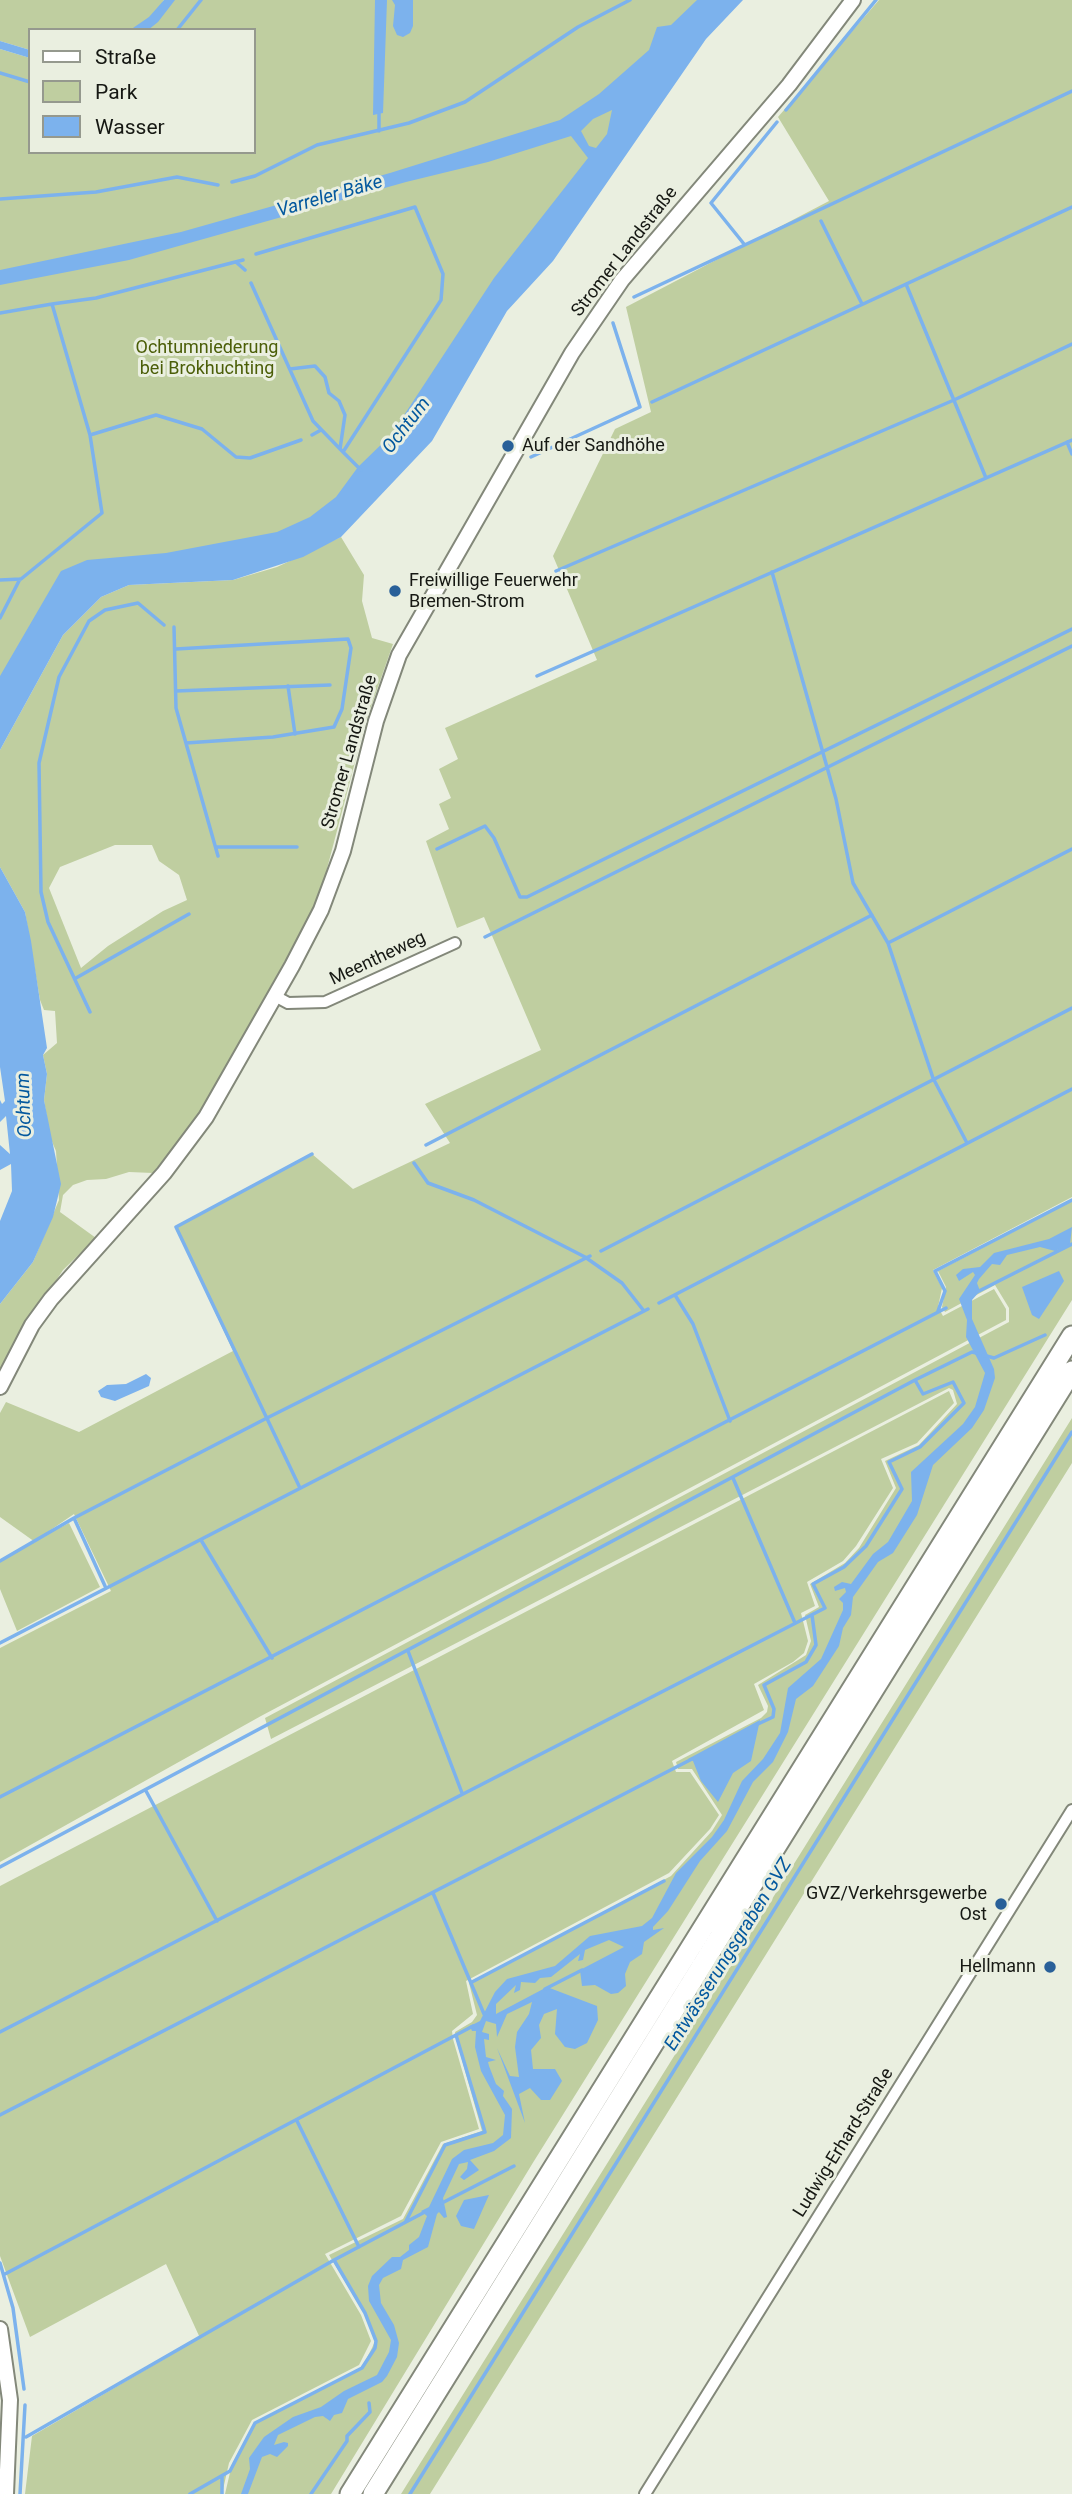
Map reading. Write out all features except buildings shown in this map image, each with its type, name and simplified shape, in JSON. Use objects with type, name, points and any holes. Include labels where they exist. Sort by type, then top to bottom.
[{"type":"highway","points":[[350,2494],[1072,1336]]},
{"type":"highway","points":[[373,2494],[1072,1371]]},
{"type":"main road","name":"Stromer Landstraße","points":[[0,1387],[32,1325],[57,1291],[164,1173],[206,1117],[275,996],[321,910],[333,880],[379,710],[404,644],[572,353],[622,280],[797,75],[853,0]]},
{"type":"main road","points":[[0,2329],[10,2400],[6,2494]]},
{"type":"street","name":"Meentheweg","points":[[275,996],[288,1003],[325,1002],[455,943]]},
{"type":"street","name":"Ludwig-Erhard-Straße","points":[[645,2494],[1072,1810]]},
{"type":"green space","name":"Ochtumniederung bei Brokhuchting","points":[[0,0],[164,0],[162,3],[168,0],[730,0],[324,535],[85,593],[0,724],[0,49],[28,57],[28,154],[256,154],[256,28],[28,28],[28,49],[0,41]]},
{"type":"green space","points":[[879,0],[1072,0],[1072,1197],[933,1270],[942,1288],[938,1307],[943,1316],[994,1289],[1006,1309],[1006,1320],[261,1716],[0,1862],[0,1648],[111,1591],[74,1514],[36,1540],[69,1523],[100,1587],[17,1631],[0,1589],[0,1561],[35,1542],[0,1517],[0,1413],[6,1402],[79,1432],[233,1351],[176,1227],[312,1154],[353,1189],[450,1143],[425,1104],[541,1050],[484,917],[457,928],[426,841],[449,829],[439,804],[451,798],[439,769],[458,759],[445,728],[597,660],[553,556],[615,429],[651,412],[626,307],[829,201],[778,117]]},
{"type":"green space","points":[[341,537],[364,575],[362,601],[372,638],[393,644],[365,724],[318,903],[199,1114],[153,1173],[129,1172],[106,1179],[87,1180],[73,1185],[63,1195],[60,1212],[96,1238],[63,1270],[15,1343],[0,1374],[0,1304],[33,1262],[59,1200],[56,1151],[50,1137],[44,1100],[47,1074],[43,1055],[57,1043],[55,1011],[44,1010],[40,1000],[25,912],[0,867],[0,750],[63,635],[101,597],[129,585],[233,580],[277,567]],"holes":[[[115,845],[152,845],[159,861],[179,875],[187,900],[163,911],[108,946],[81,968],[49,888],[60,867]]]},
{"type":"green space","points":[[1072,1201],[1072,1300],[534,2161],[331,2494],[225,2494],[232,2464],[254,2423],[362,2367],[372,2348],[375,2341],[364,2313],[329,2255],[403,2219],[443,2144],[482,2131],[455,2032],[472,2022],[477,2015],[469,1983],[671,1876],[712,1831],[722,1815],[692,1769],[678,1769],[676,1762],[761,1718],[767,1712],[768,1706],[758,1685],[806,1655],[811,1641],[805,1615],[819,1607],[810,1584],[845,1563],[859,1548],[896,1488],[885,1461],[919,1445],[957,1404],[953,1390],[949,1388],[271,1739],[265,1718],[1009,1322],[1009,1308],[995,1285],[945,1312],[942,1307],[946,1287],[938,1271]]},
{"type":"green space","points":[[949,1391],[954,1403],[917,1443],[881,1459],[893,1488],[856,1546],[843,1561],[807,1582],[815,1606],[801,1613],[808,1641],[804,1653],[754,1684],[764,1710],[672,1761],[676,1772],[690,1772],[719,1815],[710,1829],[669,1873],[466,1981],[473,2014],[452,2031],[479,2129],[441,2142],[401,2216],[325,2254],[361,2315],[371,2341],[359,2365],[252,2420],[229,2463],[222,2494],[25,2494],[32,2436],[200,2338],[166,2264],[30,2337],[0,2256],[0,1886]]},
{"type":"green space","points":[[1072,1418],[1072,1463],[430,2494],[401,2494]]},
{"type":"water","points":[[164,0],[175,0],[150,28],[133,28],[149,17]]},
{"type":"water","points":[[375,0],[387,0],[383,113],[373,115]]},
{"type":"water","points":[[392,0],[413,0],[413,26],[410,33],[403,37],[397,35],[393,26],[395,5]]},
{"type":"water","points":[[697,0],[743,0],[706,39],[553,261],[507,311],[432,441],[341,537],[303,557],[233,580],[129,585],[101,597],[63,635],[0,750],[0,676],[61,571],[87,560],[166,553],[277,532],[310,517],[336,497],[358,467],[391,435],[494,278],[588,158],[571,136],[488,162],[406,182],[129,260],[0,285],[0,270],[181,232],[390,173],[560,120],[599,94],[649,50],[657,27],[671,25]],"holes":[[[612,110],[607,134],[596,148],[589,146],[581,131],[593,119]]]},
{"type":"water","points":[[0,41],[28,49],[28,57],[0,49]]},
{"type":"water","name":"Ochtum","points":[[0,867],[25,912],[31,941],[47,1048],[43,1055],[47,1074],[44,1100],[61,1184],[53,1217],[33,1262],[0,1304],[0,1221],[12,1191],[11,1164],[0,1170],[0,1145],[10,1154],[6,1116],[0,1122],[0,1100],[2,1104],[5,1101],[0,1067]]},
{"type":"water","points":[[1072,1227],[1070,1244],[1055,1251],[1040,1247],[1007,1255],[1000,1265],[992,1264],[979,1279],[977,1283],[980,1291],[972,1300],[972,1319],[994,1369],[995,1378],[984,1410],[972,1428],[933,1465],[917,1515],[893,1553],[878,1562],[853,1597],[851,1615],[843,1628],[839,1646],[813,1686],[796,1699],[788,1732],[773,1762],[753,1782],[727,1831],[700,1861],[653,1930],[664,1928],[644,1942],[642,1954],[630,1962],[625,1974],[626,1986],[618,1993],[611,1994],[595,1985],[582,1986],[580,1970],[624,1947],[609,1940],[585,1950],[583,1960],[578,1961],[580,1954],[551,1977],[540,1978],[535,1983],[521,1982],[520,1990],[514,1993],[516,1985],[496,2004],[496,2014],[547,1987],[597,2006],[598,2020],[587,2043],[575,2049],[565,2047],[555,2034],[557,2009],[544,2014],[539,2025],[541,2038],[531,2050],[533,2069],[555,2069],[562,2081],[550,2100],[541,2100],[530,2088],[519,2094],[525,2123],[497,2048],[510,2076],[519,2077],[515,2047],[517,2032],[529,2014],[532,2002],[507,2014],[497,2037],[496,2024],[486,2021],[482,2032],[489,2034],[489,2040],[484,2039],[486,2057],[496,2060],[488,2062],[489,2066],[496,2084],[504,2091],[503,2096],[512,2109],[511,2138],[494,2151],[470,2160],[479,2170],[464,2180],[460,2177],[467,2169],[468,2162],[459,2164],[443,2198],[447,2217],[444,2218],[439,2212],[437,2214],[428,2247],[403,2260],[401,2269],[383,2278],[379,2285],[381,2303],[394,2325],[399,2343],[397,2357],[387,2376],[382,2382],[348,2399],[342,2413],[334,2415],[330,2421],[323,2416],[315,2417],[278,2435],[274,2445],[284,2442],[288,2443],[288,2446],[277,2457],[270,2454],[262,2457],[248,2494],[241,2494],[250,2469],[249,2458],[264,2437],[293,2417],[321,2407],[344,2391],[377,2375],[389,2352],[391,2340],[369,2301],[368,2286],[372,2276],[392,2257],[400,2257],[409,2250],[409,2245],[419,2237],[427,2216],[421,2211],[429,2207],[452,2159],[464,2150],[493,2143],[503,2135],[505,2115],[481,2071],[475,2047],[476,2031],[472,2031],[470,2026],[480,2021],[495,1992],[507,1979],[555,1966],[590,1936],[642,1926],[652,1918],[676,1873],[712,1837],[724,1820],[742,1781],[763,1759],[780,1733],[788,1688],[821,1659],[843,1610],[843,1603],[839,1599],[846,1592],[845,1588],[835,1591],[834,1587],[842,1582],[851,1584],[873,1554],[888,1542],[912,1501],[911,1472],[963,1424],[975,1407],[985,1373],[966,1337],[967,1320],[959,1299],[975,1275],[973,1272],[959,1281],[956,1275],[963,1269],[980,1267],[994,1253],[1049,1239]]},
{"type":"water","points":[[1059,1271],[1064,1281],[1039,1319],[1032,1315],[1022,1287]]},
{"type":"water","points":[[146,1374],[151,1378],[149,1386],[115,1401],[101,1397],[98,1391],[107,1385],[126,1384]]},
{"type":"water","points":[[760,1720],[751,1761],[733,1773],[718,1802],[701,1781],[693,1761],[688,1759]]},
{"type":"water","points":[[489,2195],[474,2229],[461,2226],[456,2216],[464,2200]]},
{"type":"waterway","points":[[179,28],[201,0]]},
{"type":"waterway","points":[[232,182],[255,176],[317,145],[409,123],[465,102],[578,27],[630,0]]},
{"type":"waterway","points":[[786,110],[876,0]]},
{"type":"waterway","points":[[0,73],[28,81]]},
{"type":"waterway","points":[[634,297],[1072,91]]},
{"type":"waterway","points":[[379,112],[379,131]]},
{"type":"waterway","points":[[744,244],[711,203],[777,122]]},
{"type":"waterway","points":[[0,199],[96,192],[177,177],[218,185]]},
{"type":"waterway","points":[[256,254],[415,207],[443,274],[441,300],[343,452],[361,470]]},
{"type":"waterway","points":[[652,402],[1072,207]]},
{"type":"waterway","points":[[821,221],[862,304]]},
{"type":"waterway","points":[[0,580],[21,579],[102,513],[90,435],[52,304],[96,298],[243,260]]},
{"type":"waterway","points":[[236,262],[245,270]]},
{"type":"waterway","points":[[251,283],[313,421],[343,452]]},
{"type":"waterway","points":[[906,284],[986,478]]},
{"type":"waterway","points":[[0,313],[52,304]]},
{"type":"waterway","points":[[531,457],[640,407],[613,323]]},
{"type":"waterway","points":[[556,571],[954,400],[1072,344]]},
{"type":"waterway","points":[[290,369],[315,366],[325,377],[329,393],[339,401],[345,415],[340,449]]},
{"type":"waterway","points":[[90,435],[156,415],[202,429],[236,457],[250,458],[301,440]]},
{"type":"waterway","points":[[312,435],[321,430]]},
{"type":"waterway","points":[[537,676],[1072,440]]},
{"type":"waterway","points":[[1067,442],[1072,454]]},
{"type":"waterway","points":[[772,572],[836,799],[853,883],[888,943],[933,1078],[967,1143]]},
{"type":"waterway","points":[[0,618],[20,579]]},
{"type":"waterway","points":[[90,1012],[48,922],[41,892],[39,763],[59,677],[89,621],[105,610],[138,603],[164,625]]},
{"type":"waterway","points":[[174,627],[176,708],[218,856]]},
{"type":"waterway","points":[[437,849],[485,826],[494,838],[520,897],[527,897],[1072,629]]},
{"type":"waterway","points":[[176,649],[348,639],[351,648],[342,709],[334,727],[273,737],[186,743]]},
{"type":"waterway","points":[[485,937],[1072,646]]},
{"type":"waterway","points":[[176,691],[330,685]]},
{"type":"waterway","points":[[288,686],[295,734]]},
{"type":"waterway","points":[[216,847],[297,847]]},
{"type":"waterway","points":[[888,943],[1072,849]]},
{"type":"waterway","points":[[76,978],[189,914]]},
{"type":"waterway","points":[[426,1145],[872,915]]},
{"type":"waterway","points":[[601,1251],[1072,1008]]},
{"type":"waterway","points":[[659,1303],[1072,1089]]},
{"type":"waterway","points":[[300,1488],[176,1227],[312,1154]]},
{"type":"waterway","points":[[414,1163],[428,1183],[474,1200],[585,1257],[622,1283],[644,1311]]},
{"type":"waterway","points":[[938,1311],[945,1291],[935,1271],[1072,1200]]},
{"type":"waterway","points":[[977,1292],[1072,1244]]},
{"type":"waterway","points":[[0,1561],[74,1518],[265,1419],[590,1256]]},
{"type":"waterway","points":[[675,1295],[693,1324],[730,1421]]},
{"type":"waterway","points":[[0,1797],[946,1308]]},
{"type":"waterway","points":[[0,1643],[648,1309]]},
{"type":"waterway","points":[[983,1355],[994,1358],[1045,1335]]},
{"type":"waterway","points":[[0,1867],[915,1380],[972,1352],[976,1353]]},
{"type":"waterway","points":[[0,2032],[825,1608],[813,1584],[844,1567],[866,1546],[902,1489],[889,1462],[920,1447],[964,1403],[953,1382],[923,1394],[915,1380]]},
{"type":"waterway","name":"Entwässerungsgraben GVZ","points":[[410,2494],[1072,1432]]},
{"type":"waterway","points":[[733,1478],[795,1623]]},
{"type":"waterway","points":[[74,1518],[105,1586]]},
{"type":"waterway","points":[[201,1540],[272,1658]]},
{"type":"waterway","points":[[758,1724],[773,1717],[774,1709],[764,1685],[806,1662],[816,1645],[812,1615]]},
{"type":"waterway","points":[[408,1651],[462,1793]]},
{"type":"waterway","points":[[0,2115],[692,1759]]},
{"type":"waterway","points":[[146,1791],[217,1921]]},
{"type":"waterway","points":[[472,1982],[664,1881]]},
{"type":"waterway","points":[[433,1893],[484,2014]]},
{"type":"waterway","points":[[545,1989],[582,1970]]},
{"type":"waterway","points":[[5,2274],[473,2026]]},
{"type":"waterway","points":[[406,2221],[445,2145],[485,2132],[456,2035]]},
{"type":"waterway","points":[[297,2121],[359,2247]]},
{"type":"waterway","points":[[442,2203],[514,2166]]},
{"type":"waterway","points":[[26,2437],[334,2260],[423,2213]]},
{"type":"waterway","points":[[190,2494],[230,2471],[255,2423],[362,2368],[375,2348],[376,2341],[365,2313],[334,2260]]},
{"type":"waterway","points":[[0,2263],[13,2308],[24,2389]]},
{"type":"waterway","points":[[311,2494],[347,2441],[347,2436],[370,2412],[369,2403]]},
{"type":"waterway","points":[[20,2494],[25,2405]]},
{"type":"waterway","points":[[222,2476],[222,2494]]},
{"type":"place","name":"Auf der Sandhöhe","points":[[508,446]]},
{"type":"place","name":"Freiwillige Feuerwehr Bremen-Strom","points":[[395,591]]},
{"type":"place","name":"GVZ/Verkehrsgewerbe Ost","points":[[1001,1904]]},
{"type":"place","name":"Hellmann","points":[[1050,1967]]},
{"type":"water label","name":"Varreler Bäke","points":[[330,197]]}]
